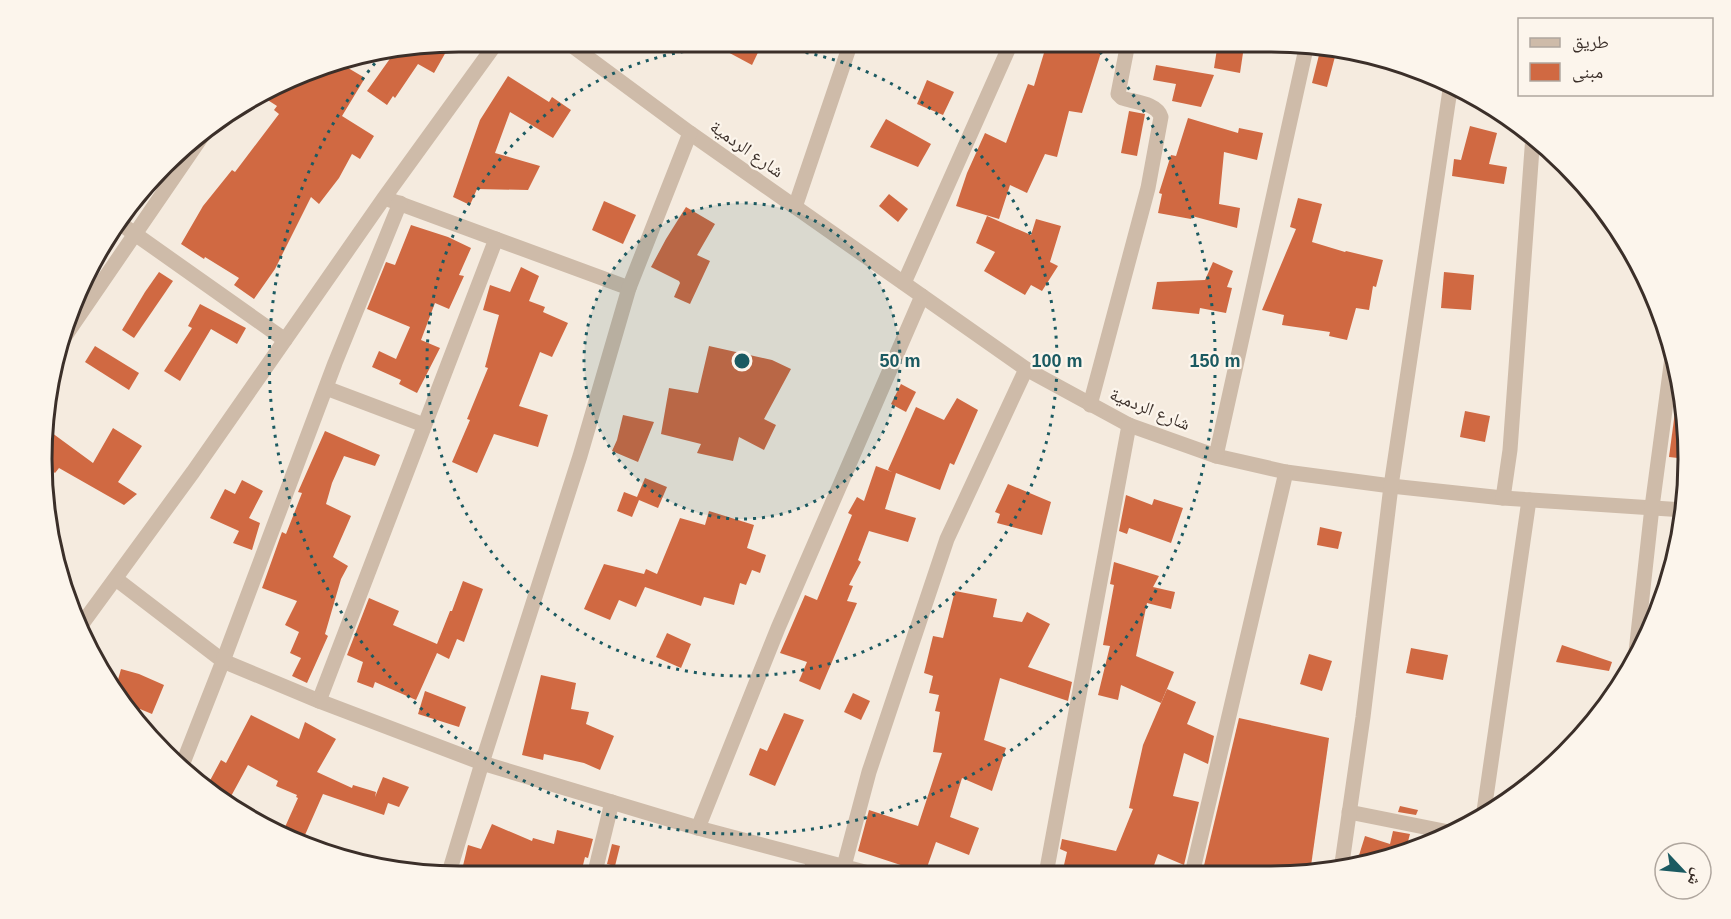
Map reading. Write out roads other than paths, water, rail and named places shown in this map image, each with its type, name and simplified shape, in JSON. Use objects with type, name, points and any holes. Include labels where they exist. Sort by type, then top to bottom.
[{"type":"street","points":[[85,620],[193,472],[384,198],[490,52]]},
{"type":"street","name":"شارع الردمية","points":[[581,52],[690,133],[1026,369],[1129,425],[1216,456],[1286,472],[1503,498],[1675,509]]},
{"type":"street","points":[[795,207],[848,52]]},
{"type":"street","points":[[904,283],[1007,52]]},
{"type":"street","points":[[1090,405],[1148,188],[1161,117],[1155,108],[1122,98],[1118,94],[1126,52]]},
{"type":"street","points":[[1216,456],[1305,54]]},
{"type":"street","points":[[1342,860],[1363,717],[1391,486],[1450,93]]},
{"type":"street","points":[[451,866],[580,456],[629,288],[690,133]]},
{"type":"street","points":[[1503,498],[1510,450],[1532,148]]},
{"type":"street","points":[[78,317],[188,157]]},
{"type":"street","points":[[384,198],[629,288]]},
{"type":"street","points":[[185,759],[326,388],[400,203]]},
{"type":"street","points":[[125,227],[285,340]]},
{"type":"street","points":[[319,701],[496,239]]},
{"type":"street","points":[[698,828],[778,628],[922,296]]},
{"type":"street","points":[[116,579],[223,661],[319,701],[482,763],[698,828],[844,866],[869,772],[947,539],[1026,369]]},
{"type":"street","points":[[1637,639],[1670,374]]},
{"type":"street","points":[[326,388],[424,425]]},
{"type":"street","points":[[1047,866],[1129,425]]},
{"type":"street","points":[[1194,866],[1286,472]]},
{"type":"street","points":[[1485,806],[1529,500]]},
{"type":"street","points":[[596,866],[612,802]]},
{"type":"street","points":[[1349,812],[1440,830]]},
{"type":"street","points":[[812,866],[814,859]]}]
